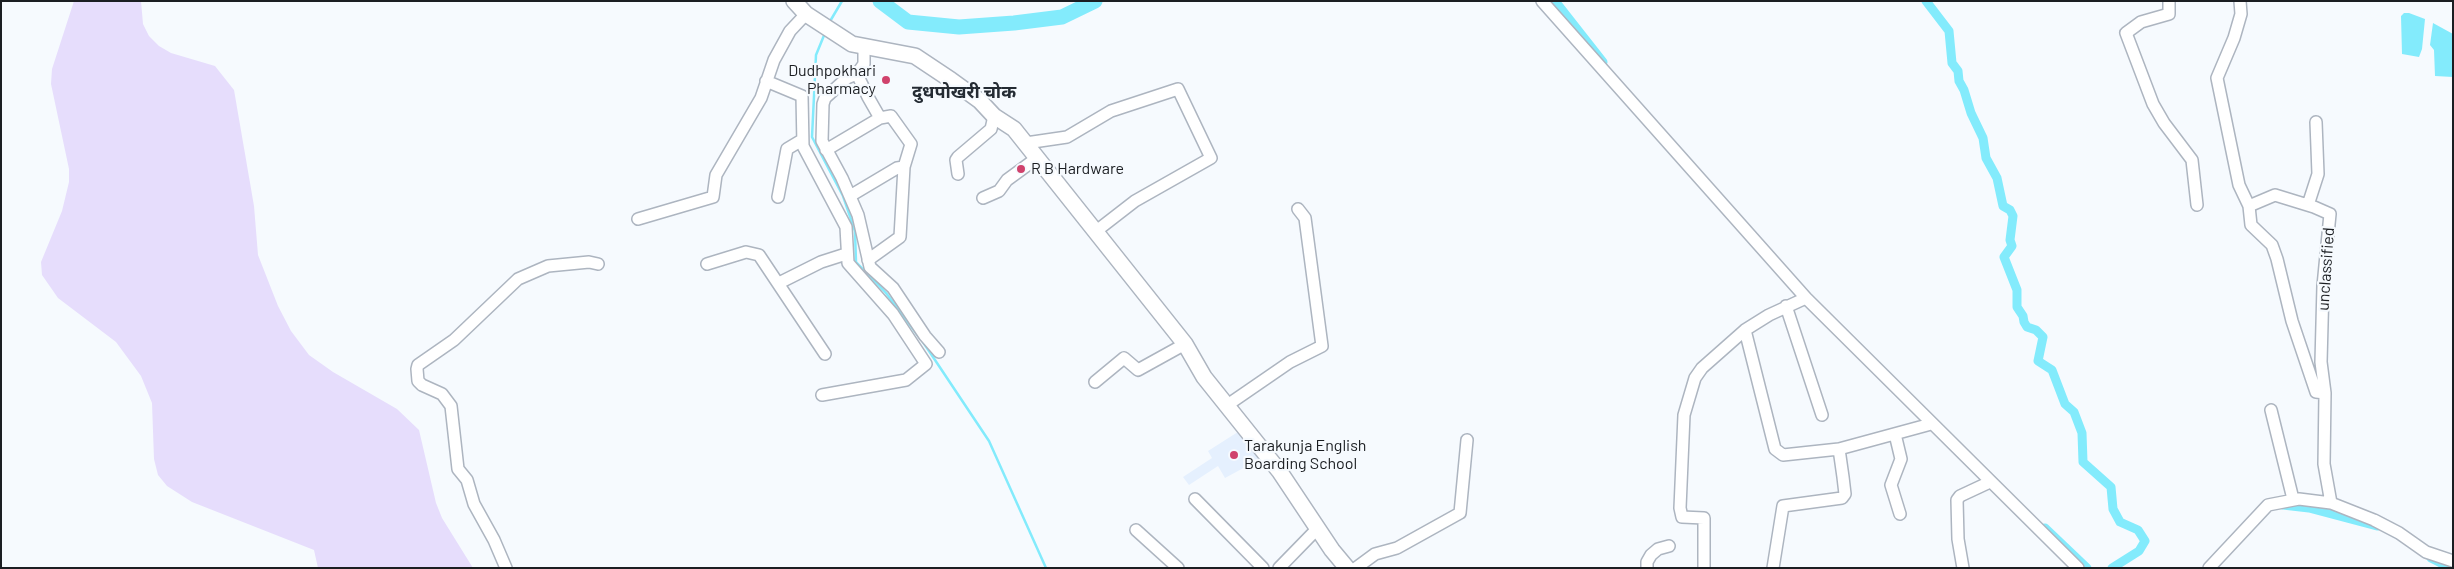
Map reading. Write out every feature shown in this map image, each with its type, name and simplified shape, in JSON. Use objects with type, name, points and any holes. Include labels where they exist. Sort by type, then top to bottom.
[{"type":"main road","points":[[794,1],[806,14],[842,39],[864,48],[914,56],[980,101],[994,116],[1014,129],[1186,344],[1204,376],[1280,472],[1332,550],[1347,568]]},
{"type":"street","points":[[1542,1],[1806,298],[2078,568]]},
{"type":"street","points":[[2170,1],[2169,14],[2141,22],[2126,33],[2153,104],[2164,123],[2192,160],[2197,204]]},
{"type":"street","points":[[2240,1],[2241,14],[2234,38],[2217,78],[2234,164],[2249,206],[2251,225],[2272,245],[2292,320],[2316,392],[2325,393]]},
{"type":"street","points":[[638,219],[713,197],[716,175],[761,98],[774,60],[790,31],[806,14]]},
{"type":"street","points":[[864,48],[864,64],[857,74],[848,78],[825,98],[821,133],[826,150],[858,215],[870,267],[893,288],[924,336],[939,352]]},
{"type":"street","points":[[857,74],[880,118]]},
{"type":"street","points":[[766,81],[802,96],[802,140],[846,226],[848,232],[846,254],[853,271],[893,314],[926,364],[906,380],[822,395]]},
{"type":"street","points":[[1026,143],[1066,137],[1111,111],[1178,89],[1211,158],[1135,201],[1095,232]]},
{"type":"street","points":[[826,150],[880,118],[891,116],[911,144],[904,167],[900,236],[868,260]]},
{"type":"street","points":[[958,174],[956,160],[991,129],[994,116]]},
{"type":"street","points":[[2308,205],[2318,174],[2316,122]]},
{"type":"street","points":[[778,197],[787,148],[802,140]]},
{"type":"street","points":[[983,198],[998,191],[1007,180],[1037,158]]},
{"type":"street","points":[[850,196],[898,168],[904,167]]},
{"type":"street","name":"unclassified","points":[[2249,206],[2275,196],[2308,205],[2330,214],[2323,286],[2321,362],[2325,393],[2324,464],[2331,503]]},
{"type":"street","points":[[1226,406],[1290,362],[1322,346],[1302,213]]},
{"type":"street","points":[[707,264],[746,252],[756,253],[779,283],[825,354]]},
{"type":"street","points":[[779,283],[821,262],[846,254]]},
{"type":"street","points":[[506,568],[494,540],[474,504],[467,480],[458,469],[451,406],[442,394],[422,385],[418,381],[417,368],[418,365],[454,340],[518,279],[548,266],[589,262],[598,264]]},
{"type":"street","points":[[1704,568],[1704,518],[1682,516],[1680,508],[1684,415],[1690,391],[1695,378],[1702,368],[1745,330],[1786,306],[1806,298]]},
{"type":"street","points":[[1786,306],[1822,415]]},
{"type":"street","points":[[1745,330],[1775,449],[1783,455],[1839,449],[1931,424]]},
{"type":"street","points":[[1095,382],[1124,358],[1138,370],[1186,344]]},
{"type":"street","points":[[2271,410],[2293,499]]},
{"type":"street","points":[[1895,434],[1901,459],[1891,485],[1900,514]]},
{"type":"street","points":[[1356,568],[1375,554],[1397,548],[1460,513],[1467,440]]},
{"type":"street","points":[[1772,568],[1783,506],[1844,497],[1839,449]]},
{"type":"street","points":[[1962,568],[1958,539],[1957,500],[1960,496],[1990,482]]},
{"type":"street","points":[[1195,499],[1263,568]]},
{"type":"street","points":[[2209,568],[2268,505],[2293,499],[2331,503],[2399,533],[2426,552],[2453,561]]},
{"type":"street","points":[[1279,568],[1318,528]]},
{"type":"street","points":[[1136,530],[1178,568]]},
{"type":"street","points":[[1647,568],[1651,555],[1658,549],[1669,546]]},
{"type":"shaded area","points":[[74,1],[141,1],[143,24],[149,36],[159,46],[171,53],[215,66],[234,90],[254,206],[258,255],[278,306],[291,331],[309,355],[333,372],[397,409],[419,430],[436,503],[442,518],[473,568],[318,568],[314,550],[192,502],[167,486],[158,475],[154,459],[152,403],[141,376],[116,342],[58,298],[42,275],[41,262],[62,211],[69,182],[69,169],[51,84],[52,69]]},
{"type":"shaded area","name":"Tarakunja English Boarding School","points":[[1241,430],[1260,459],[1225,478],[1218,466],[1189,485],[1183,477],[1212,458],[1208,451]]},
{"type":"water","points":[[2404,13],[2425,19],[2422,49],[2419,57],[2402,54],[2401,16]]},
{"type":"water","points":[[2433,23],[2453,34],[2453,77],[2435,76],[2434,50],[2430,45]]},
{"type":"waterway","points":[[829,23],[842,1]]},
{"type":"waterway","points":[[880,1],[908,22],[959,27],[1062,17],[1095,1]]},
{"type":"waterway","points":[[1555,1],[1603,62]]},
{"type":"waterway","points":[[1926,1],[1949,31],[1952,63],[1958,71],[1959,81],[1983,138],[1986,158],[1997,178],[2003,206],[2010,210],[2013,216],[2010,240],[2012,246],[2004,257],[2017,290],[2017,307],[2023,316],[2024,322],[2027,327],[2036,330],[2043,337],[2038,361],[2052,370],[2065,404],[2074,412],[2082,433],[2083,462],[2111,487],[2113,509],[2120,522],[2138,530],[2145,541],[2139,551],[2112,568]]},
{"type":"waterway","points":[[825,33],[816,55],[812,137],[843,196],[855,231],[856,262],[886,293],[919,337]]},
{"type":"waterway","points":[[923,342],[989,441],[1046,568]]},
{"type":"waterway","points":[[2283,505],[2309,508],[2377,526]]},
{"type":"waterway","points":[[2045,528],[2087,568]]},
{"type":"waterway","points":[[2431,558],[2451,568]]},
{"type":"place","name":"Dudhpokhari Pharmacy","points":[[886,80]]},
{"type":"place","name":"R B Hardware","points":[[1021,169]]},
{"type":"place","name":"Tarakunja English Boarding School","points":[[1234,455]]},
{"type":"district","name":"दुधपोखरी चोक","points":[[964,92]]}]
